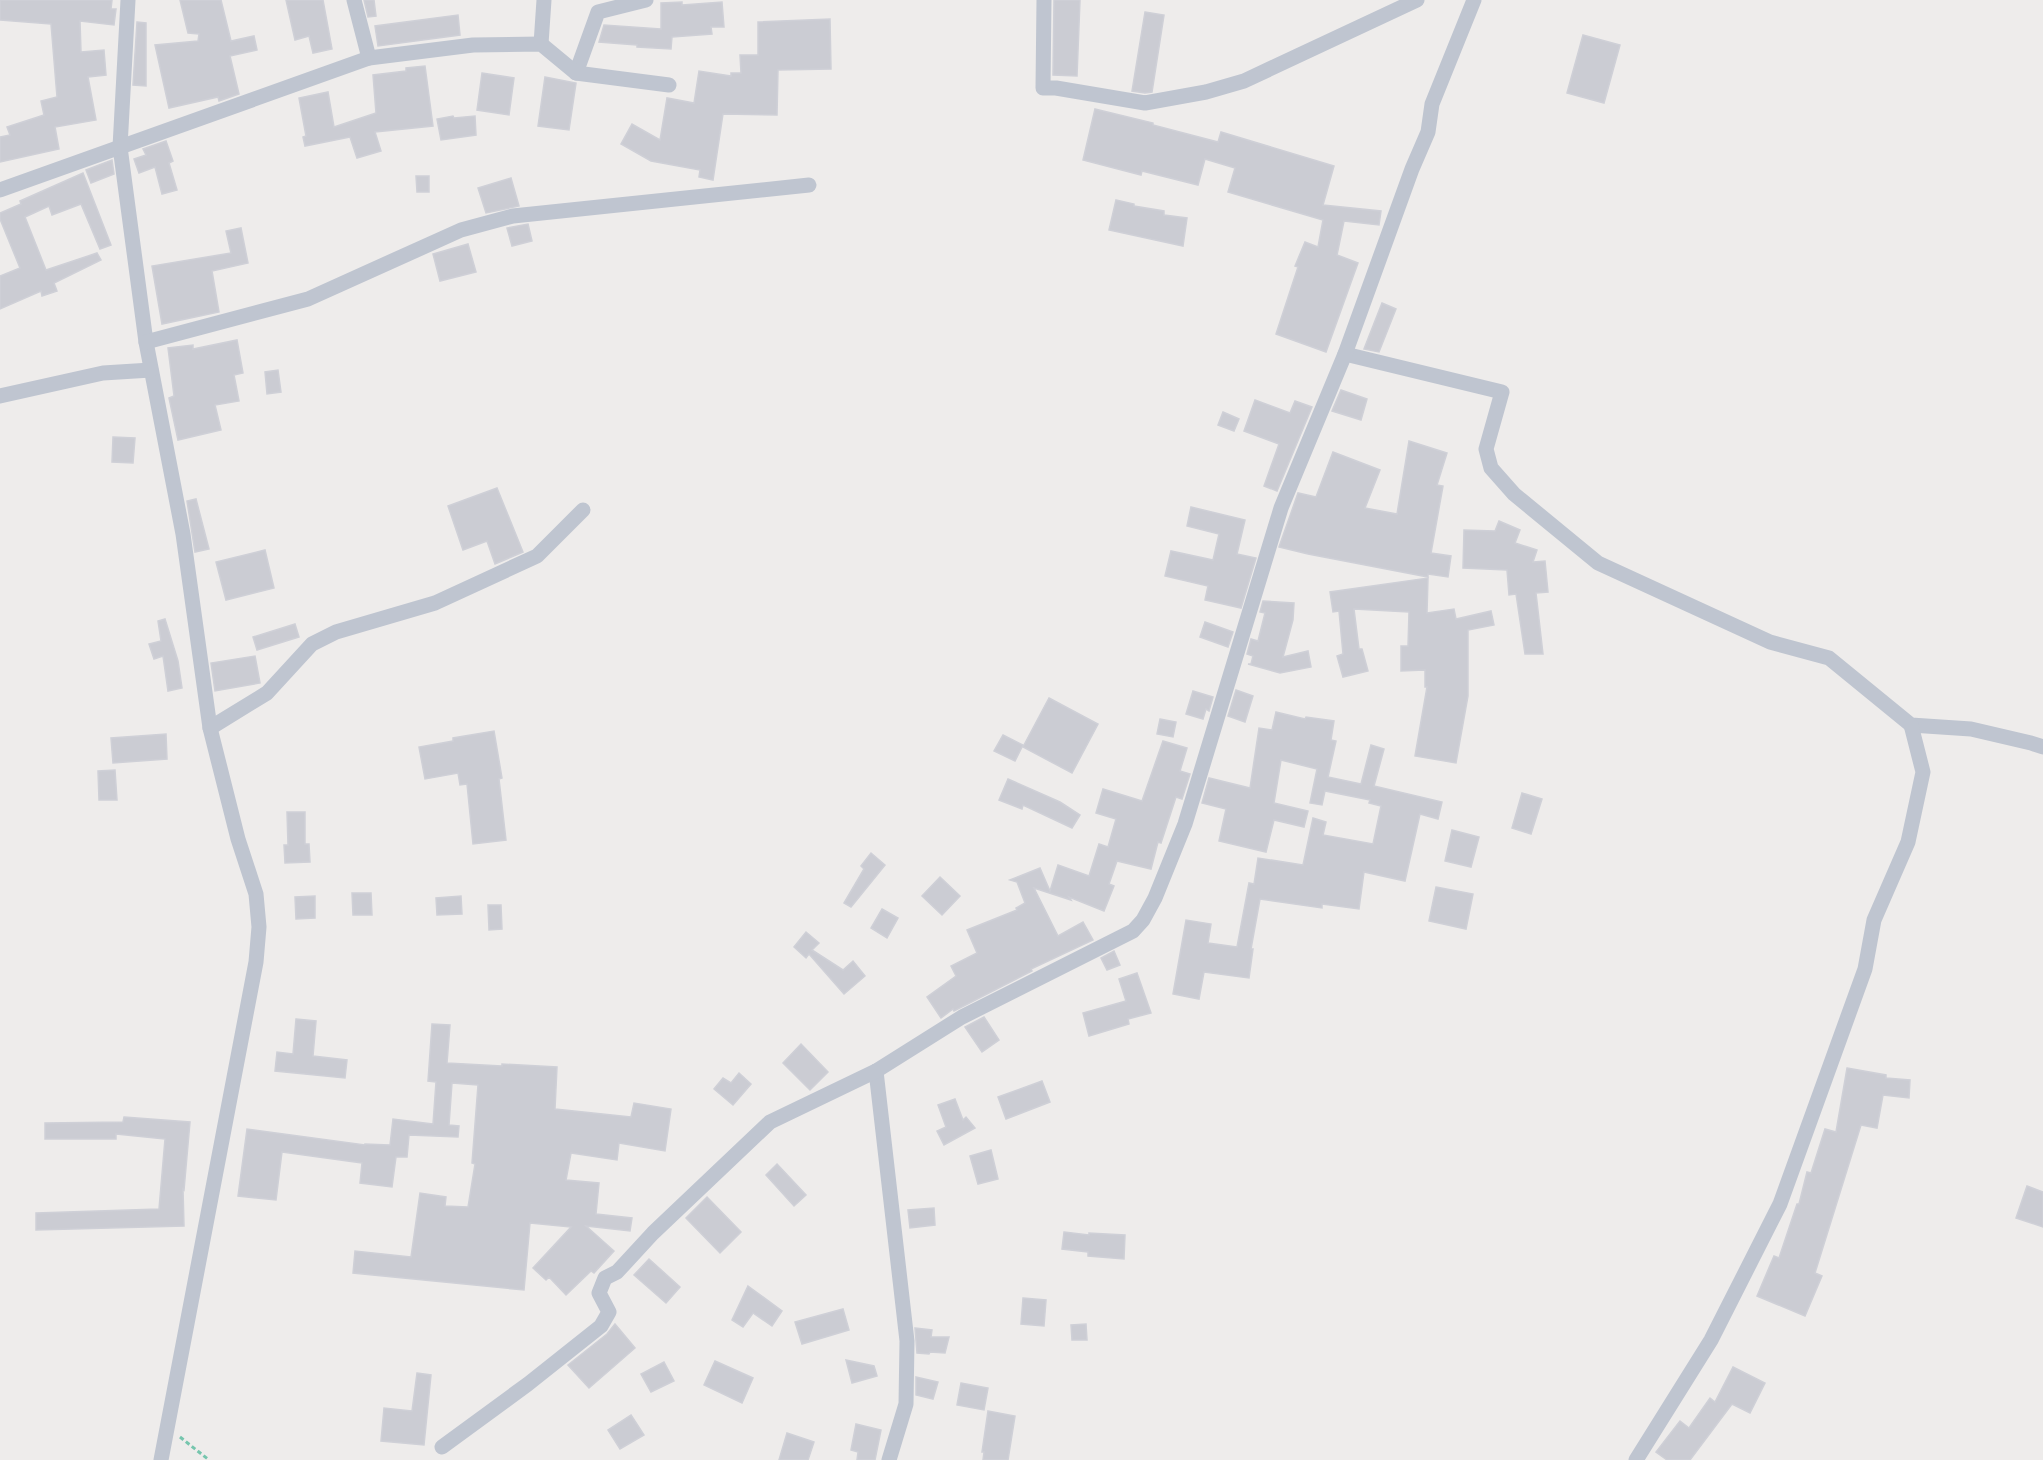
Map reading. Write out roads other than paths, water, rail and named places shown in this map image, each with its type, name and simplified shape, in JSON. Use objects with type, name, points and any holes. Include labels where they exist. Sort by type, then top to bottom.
[{"type":"street","points":[[128,0],[120,147],[146,342],[183,534],[210,729],[238,839],[256,894],[259,927],[256,962],[161,1460]]},
{"type":"street","points":[[354,0],[369,58]]},
{"type":"street","points":[[541,44],[544,0]]},
{"type":"street","points":[[576,73],[598,12],[646,0]]},
{"type":"street","points":[[1044,0],[1043,88],[1056,88],[1145,103],[1206,92],[1244,81],[1417,0]]},
{"type":"street","points":[[442,1447],[519,1391],[601,1326],[609,1312],[599,1293],[605,1278],[616,1272],[653,1233],[770,1122],[876,1071],[962,1017],[1133,931],[1143,920],[1155,898],[1185,824],[1281,507],[1345,354],[1412,169],[1428,132],[1432,104],[1474,0]]},
{"type":"street","points":[[0,190],[369,58],[473,45],[541,44],[576,73],[669,85]]},
{"type":"street","points":[[146,342],[308,299],[461,230],[513,216],[809,185]]},
{"type":"street","points":[[1345,354],[1502,392],[1486,449],[1491,468],[1514,495],[1598,563],[1770,642],[1829,658],[1911,725],[1971,729],[2031,742],[2043,747]]},
{"type":"street","points":[[0,396],[103,373],[151,370]]},
{"type":"street","points":[[210,729],[267,693],[312,644],[336,632],[435,603],[537,556],[583,510]]},
{"type":"street","points":[[1636,1460],[1711,1341],[1780,1204],[1865,969],[1874,920],[1908,842],[1923,772],[1911,725]]},
{"type":"street","points":[[876,1071],[907,1341],[906,1404],[889,1460]]}]
